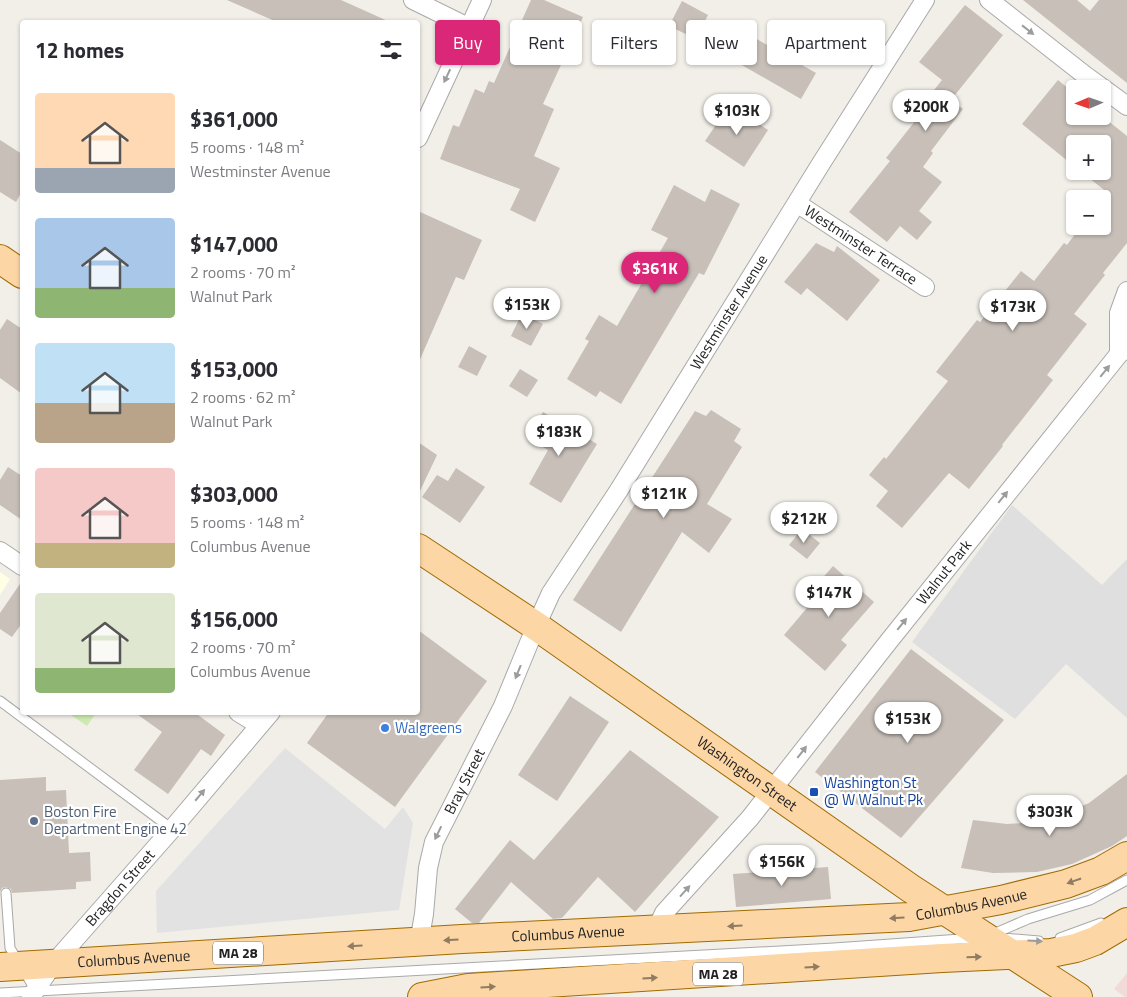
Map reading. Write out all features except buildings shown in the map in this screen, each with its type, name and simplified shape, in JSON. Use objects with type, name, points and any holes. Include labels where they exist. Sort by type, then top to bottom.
[{"type":"main road","points":[[0,259],[20,273]]},
{"type":"main road","name":"Washington Street","points":[[420,551],[536,626],[910,888],[1015,956],[1063,993]]},
{"type":"main road","name":"Columbus Avenue","points":[[10,966],[900,918],[1001,900],[1073,882],[1101,871],[1127,856]]},
{"type":"main road","name":"Columbus Avenue","points":[[422,997],[468,988],[590,989],[942,958],[1051,954],[1076,948],[1103,937],[1118,920]]},
{"type":"street","points":[[413,0],[454,20]]},
{"type":"street","points":[[473,20],[482,0]]},
{"type":"street","name":"Westminster Avenue","points":[[536,626],[551,593],[619,490],[925,0]]},
{"type":"street","points":[[989,0],[1127,106]]},
{"type":"street","points":[[420,134],[453,65]]},
{"type":"street","name":"Westminster Terrace","points":[[798,204],[925,287]]},
{"type":"street","name":"Walnut Park","points":[[656,930],[664,913],[750,818],[888,641],[1123,351],[1119,313],[1127,291]]},
{"type":"street","points":[[0,551],[20,565]]},
{"type":"street","name":"Bray Street","points":[[419,943],[424,914],[428,868],[434,842],[504,706],[536,626]]},
{"type":"street","points":[[250,715],[265,719]]},
{"type":"street","name":"Bragdon Street","points":[[34,994],[53,964],[172,829],[265,719]]},
{"type":"lane","points":[[0,701],[172,829]]},
{"type":"lane","name":"Columbus Avenue","points":[[986,937],[1022,921],[1090,900],[1127,880]]},
{"type":"lane","points":[[6,893],[10,966],[34,994]]},
{"type":"lane","name":"Columbus Avenue","points":[[0,993],[34,994],[834,948],[986,937],[1049,941],[1118,920]]},
{"type":"shaded area","points":[[1012,505],[1102,585],[1127,559],[1127,718],[1066,664],[1015,719],[912,642]]},
{"type":"shaded area","points":[[0,572],[10,579],[0,595]]},
{"type":"shaded area","points":[[285,748],[385,829],[403,807],[413,823],[399,910],[157,933],[156,891]]},
{"type":"shaded area","points":[[1127,973],[1127,997],[1125,997],[1114,989]]},
{"type":"green space","points":[[71,715],[95,715],[87,726]]},
{"type":"place","name":"Walgreens","points":[[385,728]]},
{"type":"place","name":"Washington St @ W Walnut Pk","points":[[814,792]]},
{"type":"place","name":"Boston Fire Department Engine 42","points":[[34,821]]}]
